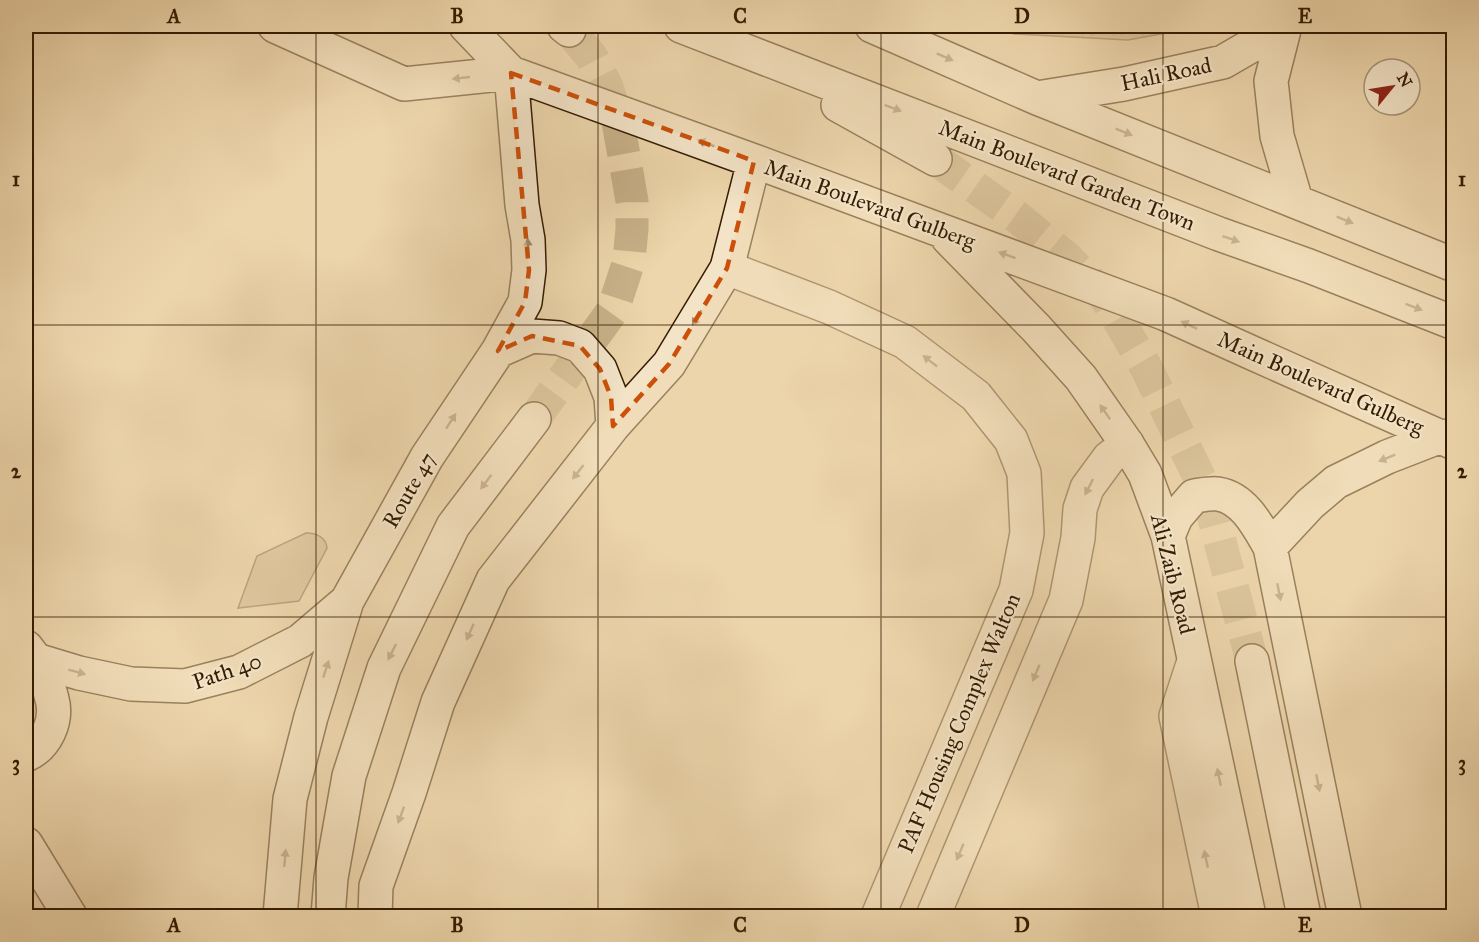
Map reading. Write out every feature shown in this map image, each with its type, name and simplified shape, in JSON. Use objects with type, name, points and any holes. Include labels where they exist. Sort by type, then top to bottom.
[{"type":"street","name":"Main Boulevard Gulberg","points":[[275,26],[404,84],[511,73],[1166,314],[1447,440]]},
{"type":"street","points":[[466,26],[511,73]]},
{"type":"street","points":[[674,26],[846,109],[935,159]]},
{"type":"street","name":"Main Boulevard Garden Town","points":[[681,26],[1454,323]]},
{"type":"street","points":[[872,26],[1037,98],[1454,265]]},
{"type":"street","points":[[1285,26],[1271,81],[1277,136],[1296,201]]},
{"type":"street","name":"Hali Road","points":[[1037,98],[1124,84],[1222,62],[1285,26]]},
{"type":"street","name":"Route 47","points":[[280,916],[290,799],[311,717],[347,602],[428,457],[498,351],[525,302],[529,270],[528,240],[522,205],[511,73]]},
{"type":"street","points":[[375,916],[376,886],[438,702],[494,580],[613,426],[669,364],[727,268],[754,161]]},
{"type":"street","name":"Ali Zaib Road","points":[[941,231],[1036,328],[1081,378],[1145,474],[1168,536],[1249,916]]},
{"type":"street","name":"PAF Housing Complex Walton","points":[[727,268],[829,307],[905,342],[976,396],[1011,440],[1024,472],[1027,533],[1017,590],[878,916]]},
{"type":"street","points":[[498,351],[532,336],[560,338],[580,346],[600,369],[611,397],[613,426]]},
{"type":"street","points":[[328,916],[331,878],[349,776],[384,668],[453,526],[534,419]]},
{"type":"street","points":[[1270,547],[1310,504],[1336,482],[1387,457],[1447,440]]},
{"type":"street","points":[[933,916],[1066,600],[1078,538],[1080,509],[1087,488],[1109,458],[1127,444]]},
{"type":"street","points":[[1168,536],[1176,517],[1194,496],[1219,494],[1240,503],[1255,521],[1270,547],[1345,916]]},
{"type":"street","name":"Path 40","points":[[31,654],[79,673],[131,684],[185,686],[239,672],[300,642],[347,602]]},
{"type":"street","points":[[26,754],[41,744],[50,731],[53,702],[49,688],[31,654]]},
{"type":"street","points":[[1194,661],[1176,716],[1218,916]]},
{"type":"street","points":[[1252,661],[1304,916]]},
{"type":"street","points":[[26,844],[70,916]]},
{"type":"highlighted area","points":[[511,73],[754,161],[727,268],[669,364],[613,426],[611,397],[600,369],[580,346],[532,336],[498,351],[525,302],[529,270]]},
{"type":"green space","points":[[994,26],[1204,26],[1128,40],[1014,34]]},
{"type":"green space","points":[[306,533],[320,536],[327,548],[299,601],[238,608],[257,556]]},
{"type":"green space","points":[[26,648],[49,688],[26,755]]},
{"type":"tunnel","points":[[534,419],[613,310],[629,261],[632,229],[632,201],[625,161],[618,122],[607,87],[591,56],[569,30]]},
{"type":"tunnel","points":[[935,159],[1017,217],[1068,259],[1105,297],[1146,367],[1207,493],[1252,661]]}]
